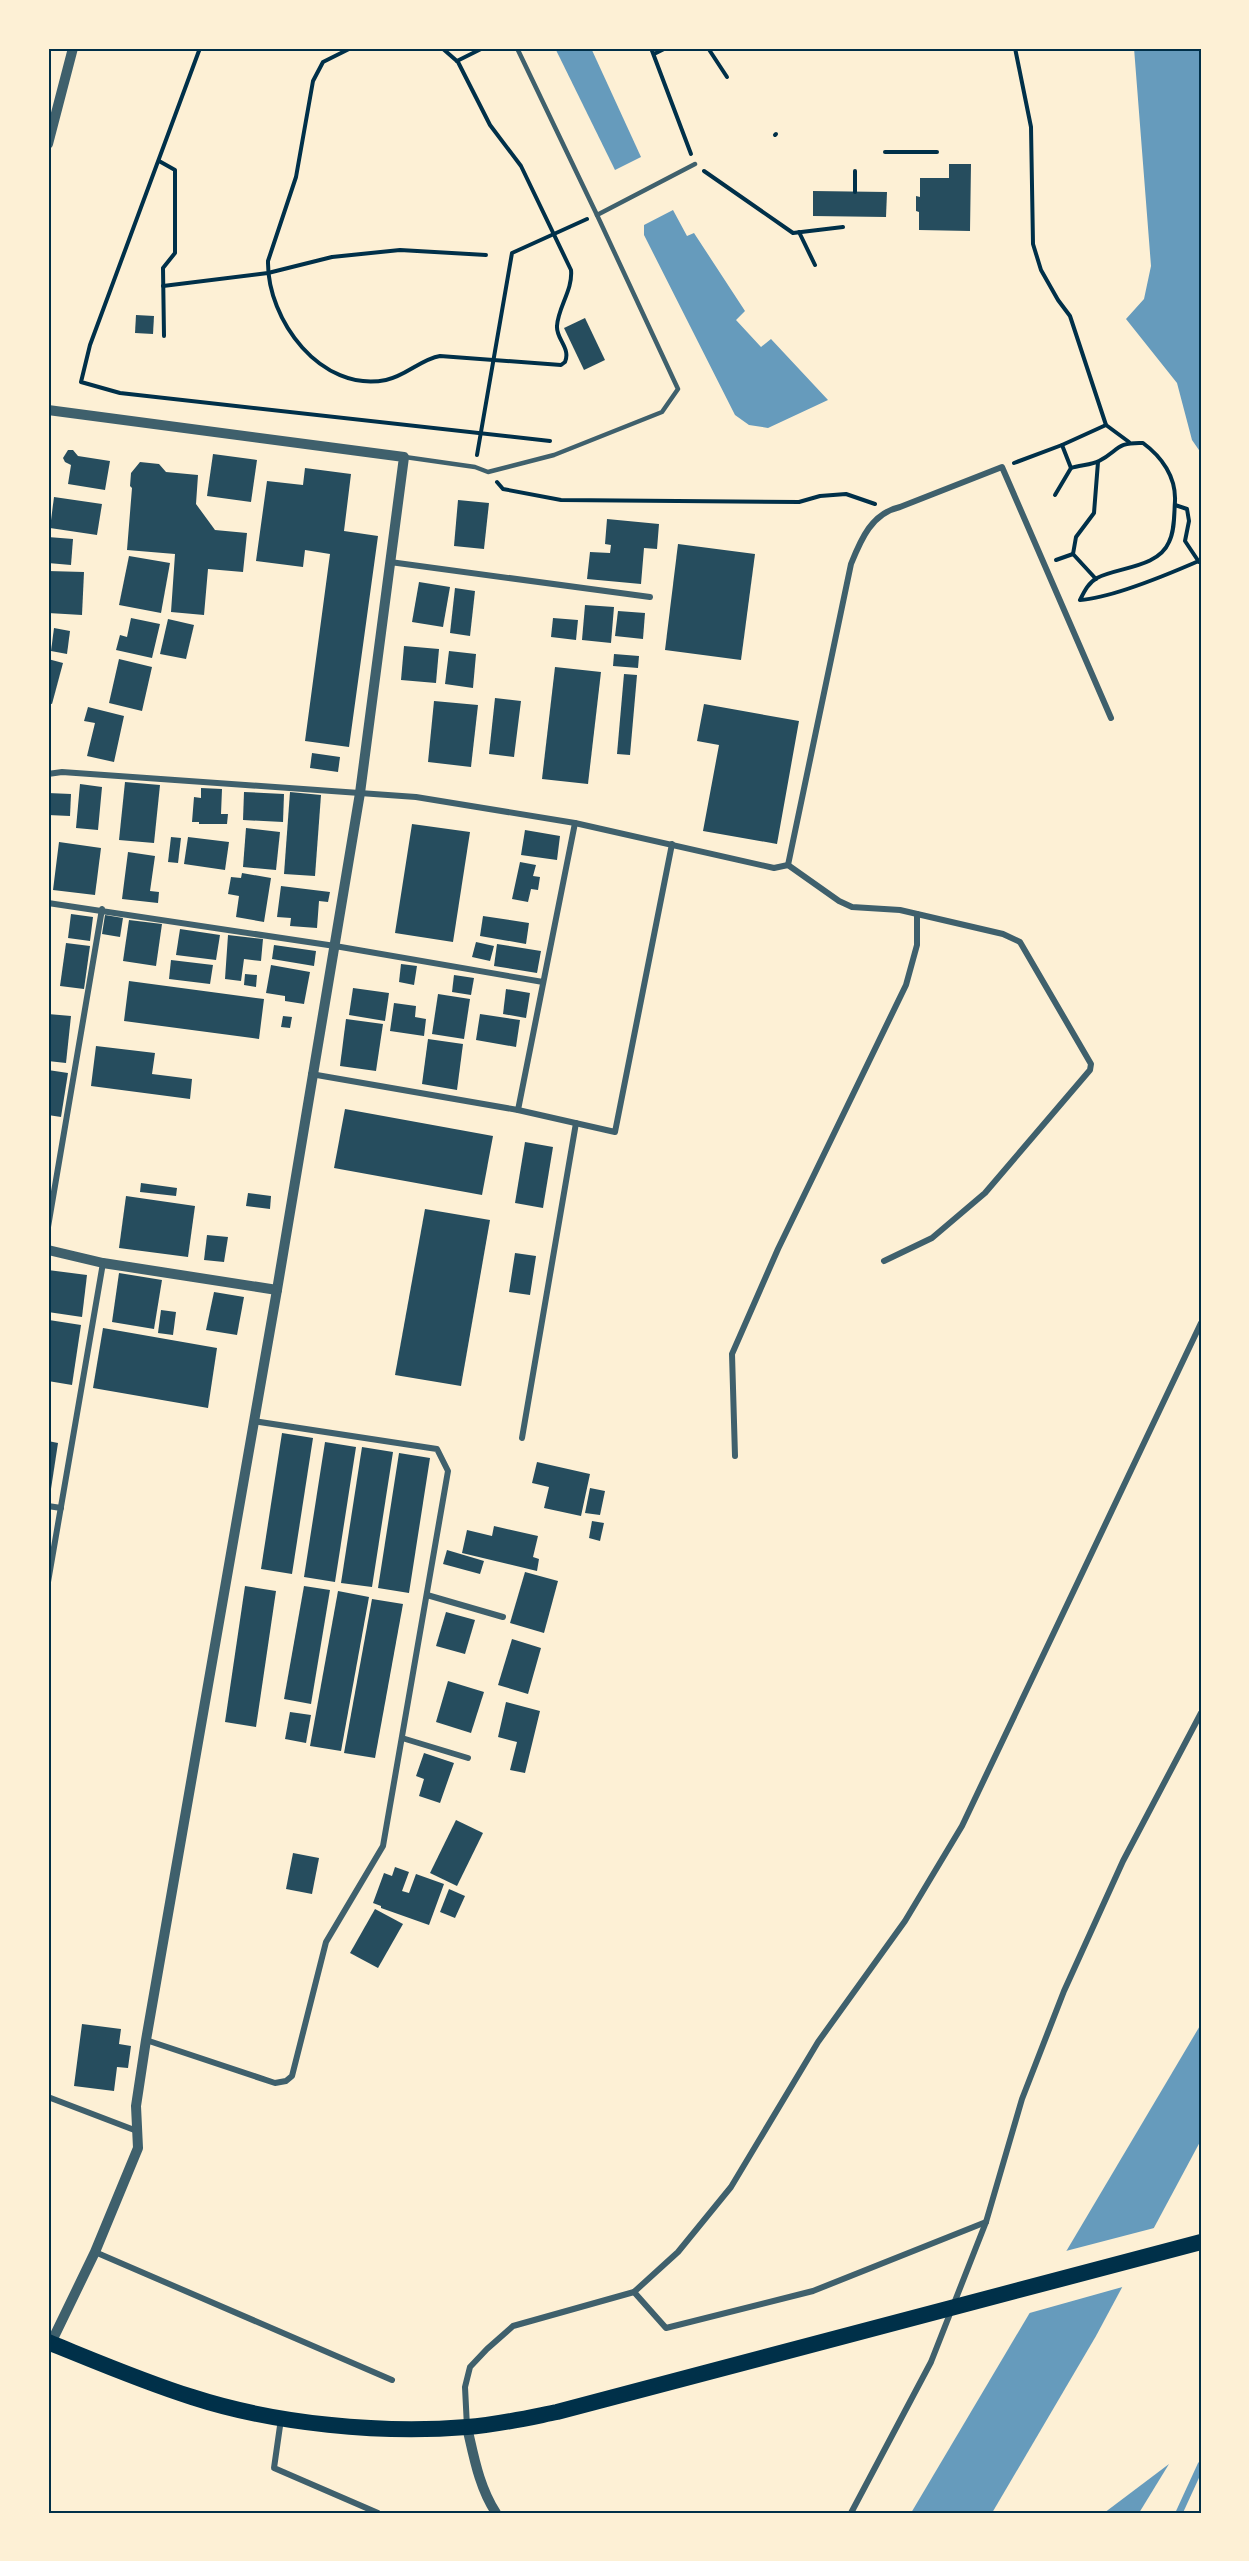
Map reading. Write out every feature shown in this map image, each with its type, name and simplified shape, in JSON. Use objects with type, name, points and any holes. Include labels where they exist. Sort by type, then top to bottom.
[{"type":"highway","points":[[50,2342],[192,2397],[281,2419],[333,2425],[467,2427],[557,2412],[1201,2242]]},
{"type":"street","points":[[48,144],[73,48]]},
{"type":"street","points":[[49,413],[404,457],[360,793],[311,1074],[277,1290],[146,2040],[136,2106],[138,2148],[95,2253],[50,2342]]},
{"type":"street","points":[[788,865],[850,564],[866,529],[889,509],[900,507],[1002,467],[1111,718]]},
{"type":"street","points":[[390,562],[650,597]]},
{"type":"street","points":[[48,774],[62,772],[416,797],[575,823],[774,868],[788,865],[839,901],[852,907],[900,910],[1003,934],[1020,942],[1091,1064],[1090,1070],[985,1193],[932,1238],[884,1261]]},
{"type":"street","points":[[518,1110],[575,823]]},
{"type":"street","points":[[311,1074],[518,1110],[615,1132],[672,844]]},
{"type":"street","points":[[48,903],[102,909],[335,946],[543,982]]},
{"type":"street","points":[[48,1227],[102,909]]},
{"type":"street","points":[[735,1456],[732,1354],[778,1250],[906,985],[917,945],[917,914]]},
{"type":"street","points":[[522,1438],[576,1123]]},
{"type":"street","points":[[48,1250],[103,1263],[277,1290]]},
{"type":"street","points":[[48,1582],[103,1263]]},
{"type":"street","points":[[496,2513],[486,2498],[478,2475],[467,2427],[465,2387],[470,2367],[513,2326],[634,2292],[678,2252],[731,2187],[818,2042],[905,1921],[962,1826],[1201,1323]]},
{"type":"street","points":[[146,2040],[275,2083],[286,2081],[292,2076],[326,1942],[383,1846],[427,1595],[448,1471],[437,1449],[253,1421]]},
{"type":"street","points":[[48,1506],[61,1508]]},
{"type":"street","points":[[427,1595],[503,1617]]},
{"type":"street","points":[[851,2513],[931,2362],[986,2223],[1022,2099],[1064,1991],[1123,1861],[1201,1713]]},
{"type":"street","points":[[402,1738],[468,1758]]},
{"type":"street","points":[[48,2097],[136,2131]]},
{"type":"street","points":[[634,2292],[666,2328],[813,2291],[986,2223]]},
{"type":"street","points":[[95,2253],[392,2380]]},
{"type":"street","points":[[281,2419],[274,2468],[378,2513]]},
{"type":"lane","points":[[404,457],[475,467],[488,472],[554,455],[662,412],[678,389],[518,48]]},
{"type":"lane","points":[[597,214],[695,164]]},
{"type":"path","points":[[200,48],[90,345],[81,382],[132,395],[580,445]]},
{"type":"path","points":[[351,48],[323,62],[313,81],[296,177],[268,261],[268,273],[280,313],[296,340],[310,356],[339,375],[364,381],[385,380],[404,374],[432,357],[494,359],[561,365],[567,358],[566,349],[557,332],[557,324],[571,276],[521,166],[490,125],[457,61],[442,48]]},
{"type":"path","points":[[457,61],[483,48]]},
{"type":"path","points":[[651,48],[695,164],[793,233],[843,227]]},
{"type":"path","points":[[654,54],[666,48]]},
{"type":"path","points":[[708,48],[727,77]]},
{"type":"path","points":[[1015,48],[1031,127],[1033,244],[1041,270],[1070,316],[1106,425],[1130,443]]},
{"type":"path","points":[[885,152],[937,152]]},
{"type":"path","points":[[159,161],[175,170],[175,253],[163,267],[164,336]]},
{"type":"path","points":[[855,171],[855,192]]},
{"type":"path","points":[[475,467],[512,253],[597,214]]},
{"type":"path","points":[[799,232],[814,265]]},
{"type":"path","points":[[163,286],[268,273],[332,257],[400,250],[486,255]]},
{"type":"path","points":[[1002,467],[1062,445],[1106,425]]},
{"type":"path","points":[[1055,495],[1071,468],[1098,462],[1117,447],[1130,443],[1143,443],[1149,448],[1174,480],[1175,505],[1172,536],[1161,554],[1096,579],[1086,588],[1080,600],[1113,593],[1200,561],[1185,541],[1189,522],[1187,509],[1175,505]]},
{"type":"path","points":[[1062,445],[1071,468]]},
{"type":"path","points":[[1096,579],[1072,554],[1076,537],[1094,513],[1098,462]]},
{"type":"path","points":[[488,472],[503,489],[561,500],[799,502],[820,496],[846,494],[889,509]]},
{"type":"water","points":[[555,48],[591,48],[641,157],[615,170]]},
{"type":"water","points":[[1134,48],[1201,48],[1201,453],[1192,440],[1177,383],[1126,319],[1144,299],[1151,266]]},
{"type":"water","points":[[673,210],[687,236],[694,233],[745,311],[736,320],[761,347],[771,339],[828,400],[768,428],[749,425],[735,415],[644,235],[644,225]]},
{"type":"water","points":[[1201,2024],[1201,2140],[1096,2336],[992,2513],[911,2513]]},
{"type":"water","points":[[1169,2464],[1139,2513],[1104,2513]]},
{"type":"pier","points":[[1158,2227],[1126,2286],[1026,2314],[1062,2252]]},
{"type":"building","points":[[949,164],[971,164],[970,231],[919,230],[916,196],[920,197],[920,178],[949,178]]},
{"type":"building","points":[[813,191],[887,192],[886,217],[813,216]]},
{"type":"building","points":[[136,315],[154,316],[153,334],[135,333]]},
{"type":"building","points":[[585,318],[605,360],[584,370],[564,328]]},
{"type":"building","points":[[68,450],[73,450],[78,456],[110,461],[105,490],[68,484],[71,465],[63,458]]},
{"type":"building","points":[[213,454],[257,460],[251,502],[207,496]]},
{"type":"building","points":[[140,462],[159,464],[166,472],[198,475],[196,504],[215,530],[247,533],[243,572],[208,569],[204,615],[171,612],[175,554],[127,550],[131,473]]},
{"type":"building","points":[[305,468],[351,474],[344,531],[378,536],[349,747],[305,741],[330,554],[305,550],[303,567],[256,561],[267,481],[303,485]]},
{"type":"building","points":[[54,497],[102,504],[97,535],[50,528]]},
{"type":"building","points":[[458,500],[489,503],[484,549],[454,546]]},
{"type":"building","points":[[607,519],[659,524],[657,549],[644,548],[641,584],[587,579],[590,552],[610,553],[611,545],[605,544]]},
{"type":"building","points":[[48,537],[73,539],[71,565],[48,563]]},
{"type":"building","points":[[678,544],[755,554],[741,660],[665,650]]},
{"type":"building","points":[[129,556],[170,563],[161,613],[119,605]]},
{"type":"building","points":[[48,571],[84,572],[82,615],[48,613]]},
{"type":"building","points":[[419,582],[450,587],[443,627],[412,622]]},
{"type":"building","points":[[455,588],[475,591],[470,636],[450,633]]},
{"type":"building","points":[[585,605],[614,607],[611,643],[582,640]]},
{"type":"building","points":[[618,611],[645,613],[643,639],[615,636]]},
{"type":"building","points":[[131,618],[160,624],[152,658],[116,650],[120,635],[127,637]]},
{"type":"building","points":[[553,618],[578,620],[576,640],[551,637]]},
{"type":"building","points":[[168,619],[194,625],[186,659],[160,654]]},
{"type":"building","points":[[54,628],[70,631],[67,654],[51,651]]},
{"type":"building","points":[[404,646],[439,649],[436,683],[401,680]]},
{"type":"building","points":[[449,651],[476,654],[473,688],[445,684]]},
{"type":"building","points":[[614,654],[639,656],[638,668],[613,666]]},
{"type":"building","points":[[48,659],[63,663],[52,704],[48,703]]},
{"type":"building","points":[[119,659],[152,667],[142,711],[109,703]]},
{"type":"building","points":[[555,667],[601,672],[588,784],[542,779]]},
{"type":"building","points":[[624,674],[637,675],[630,755],[617,754]]},
{"type":"building","points":[[495,698],[521,701],[514,757],[489,754]]},
{"type":"building","points":[[434,701],[478,705],[471,767],[428,762]]},
{"type":"building","points":[[704,704],[799,721],[777,844],[703,831],[719,745],[697,741]]},
{"type":"building","points":[[88,707],[124,716],[114,762],[87,756],[95,723],[84,721]]},
{"type":"building","points":[[312,753],[340,757],[338,772],[310,768]]},
{"type":"building","points":[[125,782],[160,785],[154,843],[119,840]]},
{"type":"building","points":[[80,784],[102,787],[98,830],[76,828]]},
{"type":"building","points":[[201,788],[222,789],[221,814],[228,814],[227,824],[192,822],[194,797],[201,798]]},
{"type":"building","points":[[244,792],[284,794],[283,822],[243,820]]},
{"type":"building","points":[[290,792],[321,795],[315,876],[284,874]]},
{"type":"building","points":[[48,793],[71,794],[70,816],[48,815]]},
{"type":"building","points":[[412,824],[470,832],[453,942],[395,933]]},
{"type":"building","points":[[246,828],[280,832],[276,870],[243,867]]},
{"type":"building","points":[[525,830],[560,836],[557,860],[521,855]]},
{"type":"building","points":[[171,837],[181,838],[178,863],[168,862]]},
{"type":"building","points":[[188,837],[229,842],[225,870],[184,864]]},
{"type":"building","points":[[59,842],[101,848],[95,895],[53,890]]},
{"type":"building","points":[[128,852],[155,856],[150,891],[159,892],[158,903],[122,899]]},
{"type":"building","points":[[520,862],[536,865],[533,876],[540,877],[538,890],[531,889],[528,902],[512,899]]},
{"type":"building","points":[[242,873],[271,878],[264,922],[236,917],[239,896],[228,894],[231,877],[241,878]]},
{"type":"building","points":[[281,886],[330,892],[328,902],[319,901],[317,928],[290,926],[291,918],[277,917]]},
{"type":"building","points":[[71,914],[93,917],[90,941],[68,938]]},
{"type":"building","points":[[105,915],[123,918],[120,937],[102,934]]},
{"type":"building","points":[[483,916],[529,923],[526,944],[480,936]]},
{"type":"building","points":[[129,920],[162,924],[156,966],[123,961]]},
{"type":"building","points":[[180,929],[220,935],[216,960],[176,955]]},
{"type":"building","points":[[228,935],[263,939],[261,961],[244,959],[241,981],[225,979]]},
{"type":"building","points":[[476,942],[494,946],[490,961],[472,957]]},
{"type":"building","points":[[66,943],[90,946],[84,989],[60,986]]},
{"type":"building","points":[[497,944],[541,951],[537,973],[494,966]]},
{"type":"building","points":[[274,945],[316,951],[314,966],[272,959]]},
{"type":"building","points":[[171,960],[213,965],[210,984],[169,979]]},
{"type":"building","points":[[401,964],[417,966],[414,985],[399,982]]},
{"type":"building","points":[[271,965],[310,972],[304,1004],[285,1001],[285,996],[266,993]]},
{"type":"building","points":[[245,974],[257,975],[256,987],[244,985]]},
{"type":"building","points":[[454,975],[474,978],[471,995],[452,992]]},
{"type":"building","points":[[129,981],[264,999],[259,1039],[124,1021]]},
{"type":"building","points":[[353,988],[389,993],[385,1021],[349,1015]]},
{"type":"building","points":[[506,989],[530,993],[526,1018],[503,1014]]},
{"type":"building","points":[[438,994],[470,999],[464,1039],[432,1034]]},
{"type":"building","points":[[394,1003],[416,1006],[415,1017],[426,1019],[424,1036],[390,1031]]},
{"type":"building","points":[[48,1014],[71,1016],[66,1063],[48,1061]]},
{"type":"building","points":[[480,1014],[520,1020],[516,1047],[476,1040]]},
{"type":"building","points":[[283,1016],[292,1017],[290,1028],[281,1027]]},
{"type":"building","points":[[346,1019],[383,1024],[376,1071],[340,1066]]},
{"type":"building","points":[[428,1039],[463,1044],[457,1090],[422,1084]]},
{"type":"building","points":[[96,1046],[155,1053],[152,1074],[192,1079],[190,1099],[91,1086]]},
{"type":"building","points":[[48,1070],[68,1073],[61,1117],[48,1115]]},
{"type":"building","points":[[345,1109],[493,1136],[482,1195],[334,1168]]},
{"type":"building","points":[[525,1142],[553,1147],[543,1208],[515,1203]]},
{"type":"building","points":[[141,1183],[177,1188],[176,1196],[140,1192]]},
{"type":"building","points":[[248,1193],[271,1196],[270,1209],[246,1206]]},
{"type":"building","points":[[126,1196],[195,1206],[188,1257],[119,1248]]},
{"type":"building","points":[[425,1209],[490,1220],[461,1386],[395,1375]]},
{"type":"building","points":[[207,1235],[228,1237],[224,1262],[204,1260]]},
{"type":"building","points":[[515,1253],[536,1256],[530,1295],[509,1292]]},
{"type":"building","points":[[48,1270],[87,1275],[82,1317],[48,1312]]},
{"type":"building","points":[[119,1273],[162,1280],[154,1329],[112,1322]]},
{"type":"building","points":[[214,1292],[244,1297],[237,1335],[206,1330]]},
{"type":"building","points":[[161,1310],[176,1312],[173,1335],[158,1333]]},
{"type":"building","points":[[49,1320],[81,1325],[72,1385],[48,1381]]},
{"type":"building","points":[[103,1328],[217,1348],[208,1408],[93,1388]]},
{"type":"building","points":[[282,1433],[313,1438],[292,1574],[261,1569]]},
{"type":"building","points":[[48,1441],[58,1443],[51,1489],[48,1488]]},
{"type":"building","points":[[325,1442],[356,1447],[335,1582],[304,1577]]},
{"type":"building","points":[[362,1447],[393,1452],[372,1587],[341,1583]]},
{"type":"building","points":[[399,1453],[430,1458],[409,1593],[378,1588]]},
{"type":"building","points":[[537,1462],[590,1474],[581,1516],[544,1508],[549,1487],[532,1483]]},
{"type":"building","points":[[590,1488],[605,1491],[600,1515],[585,1513]]},
{"type":"building","points":[[592,1521],[604,1523],[600,1541],[589,1538]]},
{"type":"building","points":[[494,1526],[538,1536],[533,1557],[539,1559],[537,1571],[462,1553],[467,1530],[492,1536]]},
{"type":"building","points":[[447,1550],[484,1561],[480,1574],[443,1564]]},
{"type":"building","points":[[525,1572],[558,1581],[544,1633],[510,1623]]},
{"type":"building","points":[[245,1586],[276,1591],[256,1727],[225,1722]]},
{"type":"building","points":[[304,1586],[330,1590],[311,1704],[284,1699]]},
{"type":"building","points":[[338,1591],[369,1597],[341,1751],[310,1746]]},
{"type":"building","points":[[372,1599],[403,1604],[375,1758],[344,1753]]},
{"type":"building","points":[[446,1612],[475,1620],[465,1654],[436,1646]]},
{"type":"building","points":[[512,1639],[541,1648],[528,1694],[498,1685]]},
{"type":"building","points":[[448,1681],[484,1692],[471,1733],[436,1722]]},
{"type":"building","points":[[506,1702],[540,1711],[525,1773],[510,1770],[517,1742],[498,1737]]},
{"type":"building","points":[[290,1712],[311,1715],[306,1743],[285,1739]]},
{"type":"building","points":[[424,1753],[454,1763],[440,1803],[419,1796],[424,1779],[416,1776]]},
{"type":"building","points":[[456,1820],[483,1833],[457,1886],[430,1873]]},
{"type":"building","points":[[293,1853],[319,1858],[312,1894],[286,1889]]},
{"type":"building","points":[[395,1867],[409,1872],[402,1891],[409,1893],[416,1874],[444,1884],[429,1925],[373,1903],[384,1873],[392,1876]]},
{"type":"building","points":[[449,1889],[465,1896],[455,1918],[440,1912]]},
{"type":"building","points":[[375,1909],[403,1924],[378,1968],[350,1953]]},
{"type":"building","points":[[82,2024],[121,2029],[119,2044],[131,2046],[128,2068],[117,2067],[114,2091],[74,2086]]},
{"type":"waterway","points":[[1179,2513],[1201,2465]]}]
